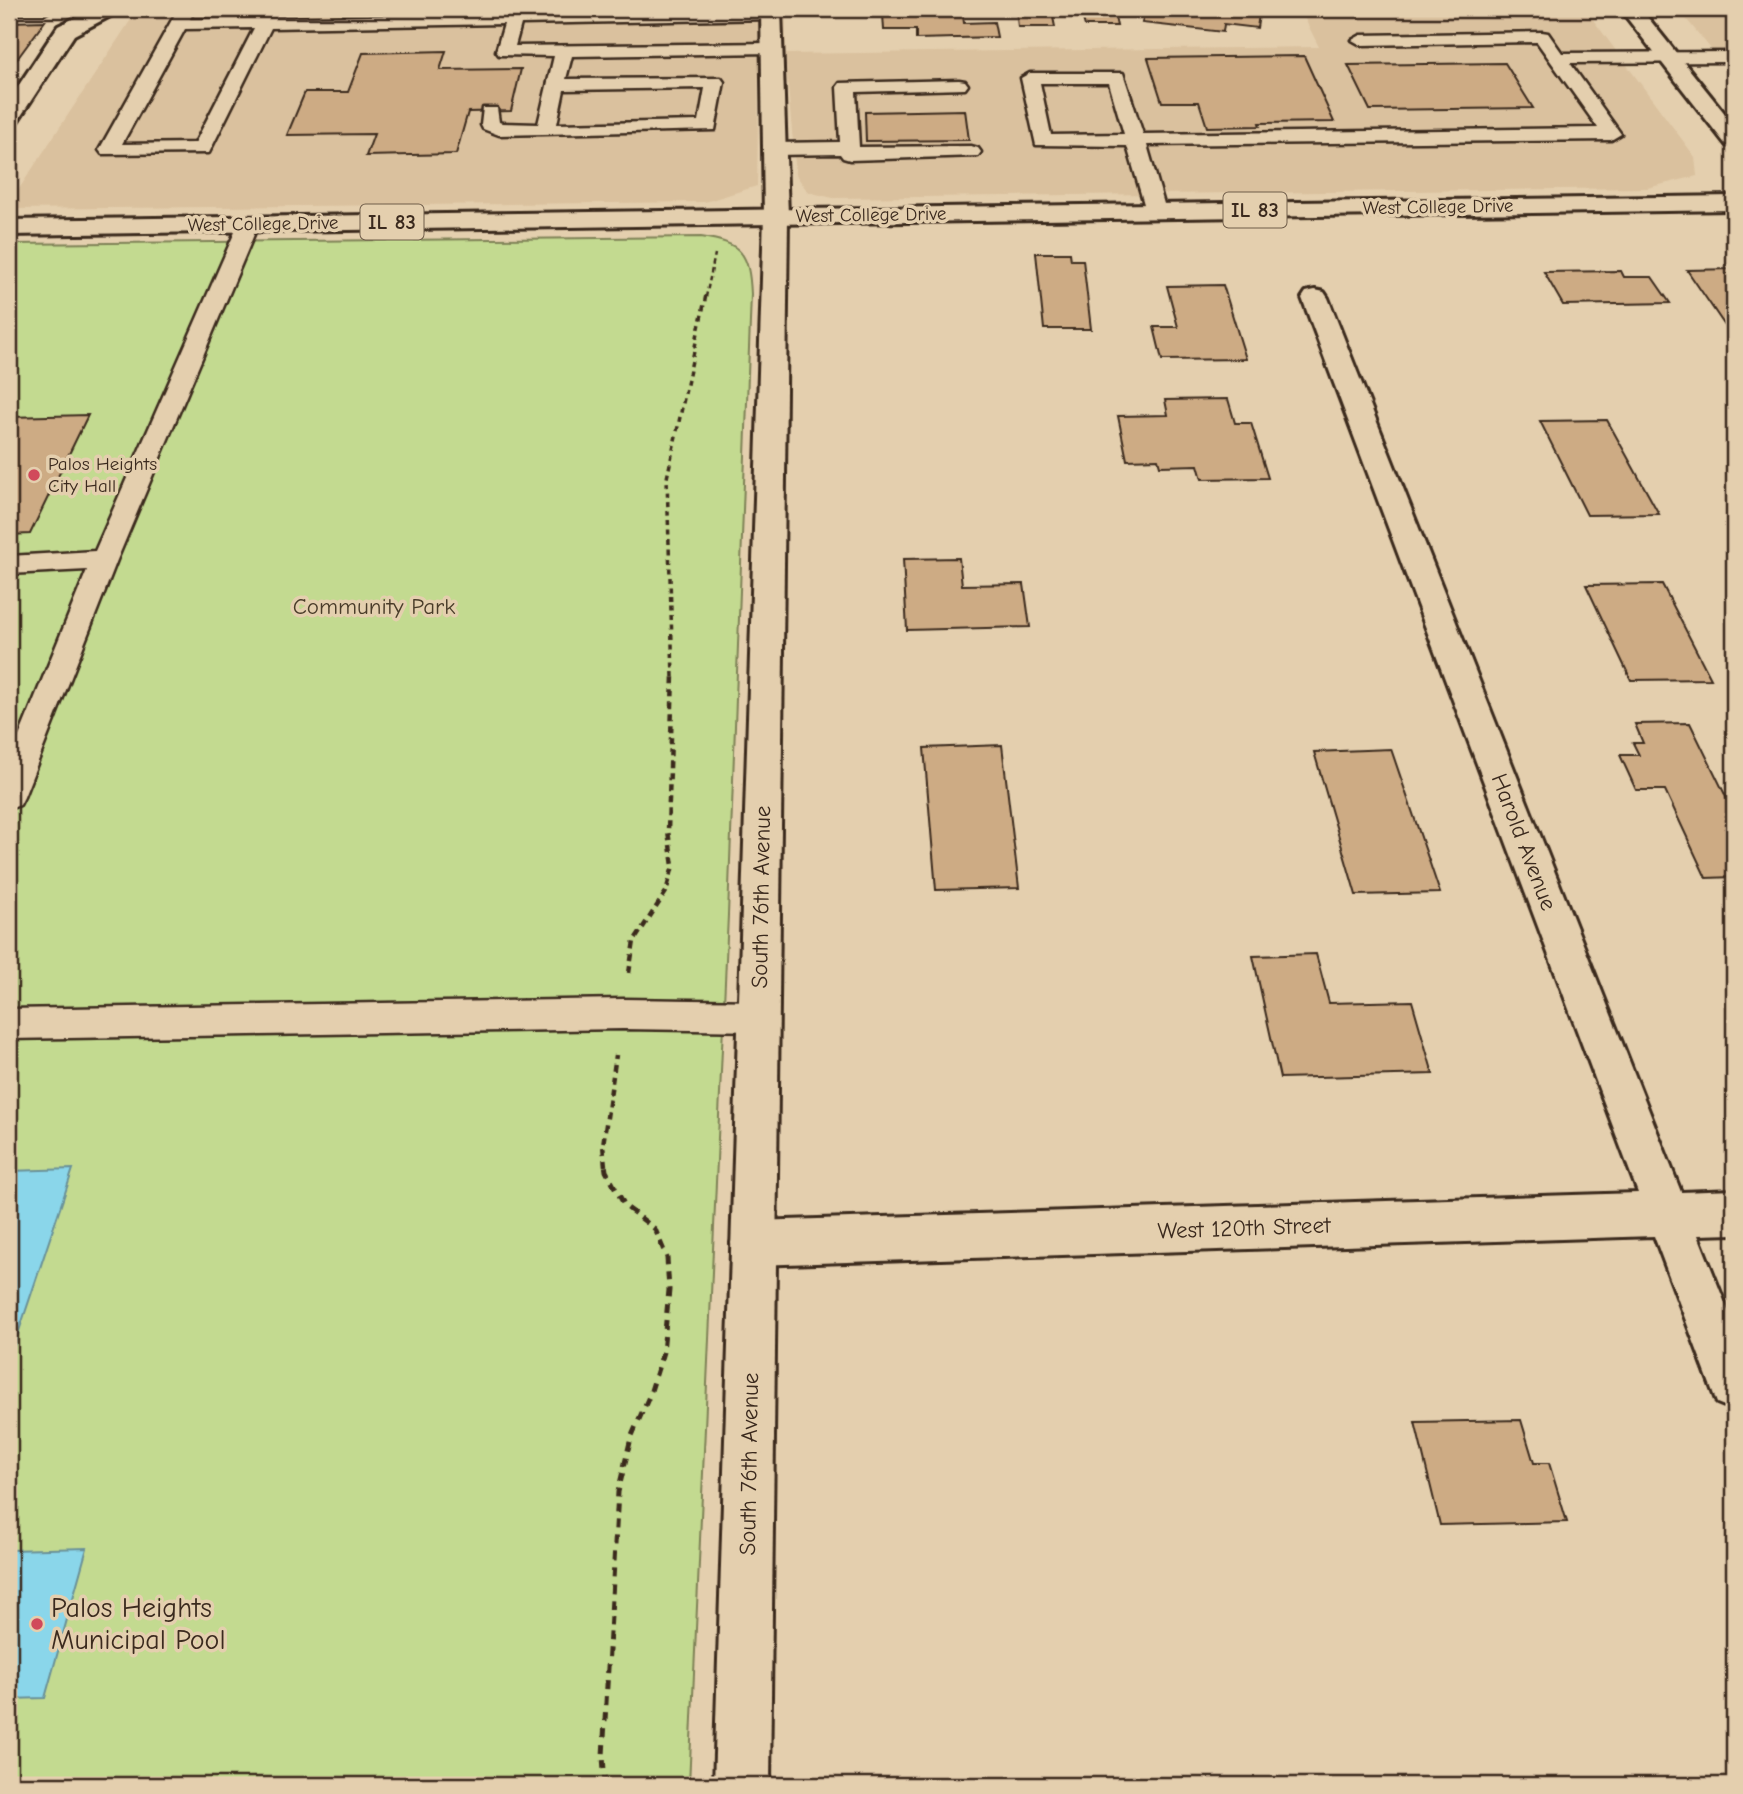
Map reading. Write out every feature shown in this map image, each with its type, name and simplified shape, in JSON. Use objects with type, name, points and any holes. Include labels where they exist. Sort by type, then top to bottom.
[{"type":"street","points":[[9,117],[66,31],[109,9]]},
{"type":"street","points":[[1630,9],[1734,140]]},
{"type":"street","name":"South 76th Avenue","points":[[742,1785],[776,216],[771,12]]},
{"type":"street","name":"West College Drive","points":[[9,228],[1734,203]]},
{"type":"street","name":"Harold Avenue","points":[[1315,298],[1734,1385]]},
{"type":"street","name":"West 120th Street","points":[[754,1243],[1734,1212]]},
{"type":"lane","points":[[9,9],[44,9]]},
{"type":"lane","points":[[265,23],[202,149],[109,150],[182,16],[265,23],[516,14],[771,12]]},
{"type":"lane","points":[[516,14],[503,59],[564,50],[772,48]]},
{"type":"lane","points":[[1156,211],[1136,142],[1116,77],[1030,78],[1043,141],[1136,142],[1611,134],[1542,37],[1361,40]]},
{"type":"lane","points":[[546,130],[564,50]]},
{"type":"lane","points":[[1557,58],[1734,57]]},
{"type":"lane","points":[[490,112],[490,125],[499,129],[708,126],[715,82],[556,85]]},
{"type":"lane","points":[[959,85],[846,87],[850,153],[971,152]]},
{"type":"lane","points":[[774,149],[850,148]]},
{"type":"lane","points":[[9,797],[104,561],[248,225]]},
{"type":"lane","points":[[9,565],[104,561]]},
{"type":"lane","points":[[9,1024],[623,1014],[759,1016]]},
{"type":"shaded area","points":[[138,9],[786,9],[786,54],[1319,47],[1300,9],[1585,9],[1695,157],[1697,176],[1647,188],[833,198],[808,192],[796,175],[785,54],[759,56],[757,186],[705,202],[9,209],[9,204]]},
{"type":"shaded area","points":[[1678,9],[1734,9],[1734,77]]},
{"type":"green space","name":"Community Park","points":[[701,237],[726,243],[741,252],[748,269],[751,294],[728,915],[689,1785],[9,1785],[9,244]]},
{"type":"water","points":[[73,1169],[9,1361],[9,1171]]},
{"type":"water","name":"Palos Heights Municipal Pool","points":[[87,1548],[45,1698],[9,1699],[9,1550]]},
{"type":"building","points":[[873,9],[962,9],[964,23],[994,22],[997,37],[916,39],[916,30],[884,30],[883,14],[873,14]]},
{"type":"building","points":[[1016,9],[1120,9],[1122,17],[1115,17],[1117,26],[1085,26],[1081,12],[1052,12],[1055,27],[1018,27]]},
{"type":"building","points":[[1181,9],[1245,9],[1245,13],[1259,15],[1257,28],[1224,24],[1223,32],[1142,23],[1145,10],[1180,14]]},
{"type":"building","points":[[1718,9],[1734,9],[1734,27]]},
{"type":"building","points":[[45,21],[9,70],[9,22]]},
{"type":"building","points":[[446,51],[440,70],[521,69],[511,111],[468,112],[456,154],[366,156],[374,134],[287,135],[305,92],[348,92],[363,53]]},
{"type":"building","points":[[1304,56],[1334,122],[1207,127],[1199,102],[1162,102],[1148,58]]},
{"type":"building","points":[[1505,63],[1533,108],[1370,110],[1348,65]]},
{"type":"building","points":[[965,110],[969,140],[866,141],[865,112]]},
{"type":"building","points":[[1036,253],[1070,253],[1071,260],[1083,260],[1091,329],[1044,329]]},
{"type":"building","points":[[1734,269],[1734,339],[1687,270]]},
{"type":"building","points":[[1621,271],[1624,277],[1652,277],[1670,303],[1563,305],[1544,272]]},
{"type":"building","points":[[1223,285],[1246,359],[1162,360],[1154,327],[1178,327],[1167,286]]},
{"type":"building","points":[[1228,399],[1235,423],[1251,423],[1268,478],[1202,479],[1198,465],[1160,466],[1158,459],[1127,460],[1118,416],[1168,415],[1165,400]]},
{"type":"building","name":"Palos Heights City Hall","points":[[88,415],[30,534],[9,535],[9,417]]},
{"type":"building","points":[[1607,420],[1659,514],[1587,515],[1540,421]]},
{"type":"building","points":[[959,558],[962,585],[1024,584],[1030,627],[907,630],[903,559]]},
{"type":"building","points":[[1662,584],[1711,679],[1631,680],[1586,585]]},
{"type":"building","points":[[1690,723],[1734,813],[1734,877],[1706,878],[1665,790],[1636,790],[1620,755],[1639,755],[1633,743],[1643,743],[1635,724]]},
{"type":"building","points":[[1002,745],[1019,888],[936,890],[924,748]]},
{"type":"building","points":[[1391,749],[1440,893],[1356,895],[1314,752]]},
{"type":"building","points":[[1316,954],[1329,1003],[1412,1001],[1433,1074],[1280,1078],[1253,956]]},
{"type":"building","points":[[1521,1420],[1534,1463],[1549,1463],[1567,1522],[1440,1525],[1415,1422]]},
{"type":"place","name":"Palos Heights City Hall","points":[[34,475]]},
{"type":"place","name":"Palos Heights Municipal Pool","points":[[37,1624]]}]
